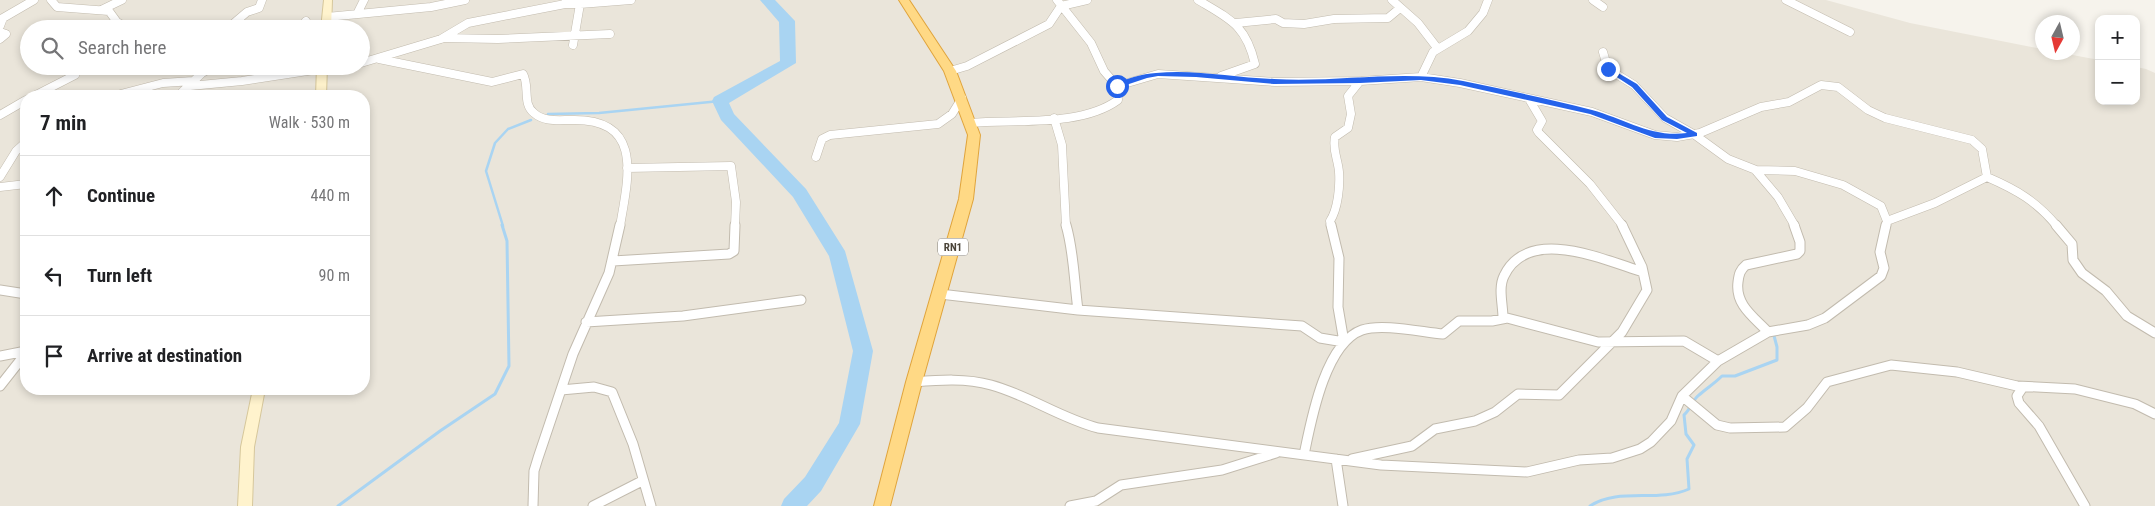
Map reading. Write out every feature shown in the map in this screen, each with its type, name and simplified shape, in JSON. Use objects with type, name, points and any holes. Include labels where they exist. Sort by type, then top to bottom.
[{"type":"highway","name":"RN1","points":[[882,506],[914,382],[969,187],[974,135],[962,98],[950,71],[904,0]]},
{"type":"main road","points":[[327,20],[328,0]]},
{"type":"main road","points":[[321,90],[322,75]]},
{"type":"main road","points":[[246,506],[244,480],[252,413],[257,395]]},
{"type":"street","points":[[0,26],[3,18],[34,0]]},
{"type":"street","points":[[51,0],[57,7],[111,12],[116,20]]},
{"type":"street","points":[[101,10],[122,0]]},
{"type":"street","points":[[238,20],[247,12],[259,8],[262,0]]},
{"type":"street","points":[[358,12],[364,0]]},
{"type":"street","points":[[327,17],[358,12],[396,11],[465,0]]},
{"type":"street","points":[[370,61],[444,38],[468,23],[566,2],[580,4],[631,0]]},
{"type":"street","points":[[1059,3],[1086,0]]},
{"type":"street","points":[[1198,0],[1236,23],[1250,44],[1256,62],[1221,76]]},
{"type":"street","points":[[1392,0],[1418,23],[1438,49]]},
{"type":"street","points":[[1421,78],[1429,57],[1438,49],[1468,32],[1483,13],[1488,0]]},
{"type":"street","points":[[1593,0],[1603,7]]},
{"type":"street","points":[[1786,0],[1850,32]]},
{"type":"street","points":[[950,71],[967,66],[1049,24],[1059,3]]},
{"type":"street","points":[[971,123],[1054,118],[1091,113],[1110,107],[1118,100],[1117,86],[1104,70],[1091,43],[1059,3]]},
{"type":"street","points":[[573,45],[580,4]]},
{"type":"street","points":[[1236,23],[1276,19],[1283,24],[1304,24],[1334,19],[1388,18],[1393,16],[1400,8]]},
{"type":"street","points":[[0,32],[6,34],[0,39]]},
{"type":"street","points":[[444,38],[498,39],[610,34]]},
{"type":"street","points":[[914,382],[956,379],[972,380],[1016,393],[1089,426],[1381,465],[1527,472],[1579,460],[1612,458],[1640,449],[1651,442],[1671,421],[1682,396],[1718,361],[1768,332],[1808,325],[1825,318],[1881,276],[1884,268],[1880,252],[1887,221],[1881,206],[1847,187],[1795,171],[1756,170],[1728,159],[1695,135],[1665,118],[1634,85],[1612,72],[1606,65],[1603,52]]},
{"type":"street","points":[[379,59],[492,82],[523,74],[527,105],[533,113],[547,119],[577,118],[600,122],[620,137],[628,157],[613,261],[586,322],[534,471],[533,506]]},
{"type":"street","points":[[46,90],[75,75]]},
{"type":"street","points":[[184,90],[203,75]]},
{"type":"street","points":[[136,90],[163,83],[242,81],[279,75]]},
{"type":"street","points":[[1117,86],[1152,75],[1221,76],[1274,82],[1421,78],[1460,83],[1592,112],[1655,135],[1677,137],[1695,135],[1761,107],[1789,102],[1817,86],[1838,87],[1868,110],[1885,118],[1972,140],[1982,148],[1986,177]]},
{"type":"street","points":[[1344,342],[1338,307],[1339,258],[1330,221],[1335,213],[1340,172],[1333,145],[1335,137],[1348,128],[1351,114],[1348,96],[1360,81]]},
{"type":"street","points":[[816,156],[822,139],[830,135],[938,124],[952,114],[962,98]]},
{"type":"street","points":[[1340,460],[1412,446],[1438,428],[1475,421],[1495,412],[1518,394],[1559,395],[1626,327],[1648,290],[1630,238],[1604,197],[1539,133],[1537,130],[1542,122],[1529,99]]},
{"type":"street","points":[[0,115],[20,103]]},
{"type":"street","points":[[1054,118],[1062,145],[1065,223],[1073,248],[1073,270],[1078,310]]},
{"type":"street","points":[[0,177],[20,147]]},
{"type":"street","points":[[613,261],[728,254],[734,250],[736,202],[731,166],[657,169],[627,168]]},
{"type":"street","points":[[1756,170],[1768,182],[1792,220],[1801,243],[1800,251],[1797,254],[1746,265],[1740,270],[1736,288],[1737,298],[1768,332]]},
{"type":"street","points":[[1887,221],[1935,203],[1986,177],[2008,186],[2040,206],[2072,244],[2073,260],[2082,273],[2106,291],[2127,316],[2155,333]]},
{"type":"street","points":[[0,187],[20,185]]},
{"type":"street","points":[[1504,318],[1503,278],[1509,267],[1522,254],[1529,251],[1561,248],[1643,272]]},
{"type":"street","points":[[0,290],[20,293]]},
{"type":"street","points":[[940,294],[1078,310],[1302,326],[1308,328],[1320,338],[1344,342]]},
{"type":"street","points":[[586,322],[683,316],[801,300]]},
{"type":"street","points":[[1304,455],[1314,408],[1326,376],[1344,342],[1364,330],[1442,334],[1459,321],[1492,321],[1504,318],[1538,325],[1574,337],[1610,343],[1684,341],[1718,361]]},
{"type":"street","points":[[0,356],[20,353]]},
{"type":"street","points":[[0,386],[20,360]]},
{"type":"street","points":[[1682,396],[1717,425],[1781,428],[1789,426],[1827,382],[1887,365],[1957,372],[2024,387],[2049,386],[2075,389],[2130,402],[2155,414]]},
{"type":"street","points":[[561,390],[596,387],[606,388],[612,392],[633,444],[650,506]]},
{"type":"street","points":[[2024,387],[2017,396],[2019,403],[2039,426],[2085,506]]},
{"type":"street","points":[[1070,506],[1096,501],[1121,485],[1222,470],[1279,452]]},
{"type":"street","points":[[1340,460],[1344,506]]},
{"type":"street","points":[[593,506],[642,481]]},
{"type":"shaded area","points":[[0,0],[1826,0],[1910,23],[2035,48],[2035,60],[2080,60],[2080,56],[2095,59],[2095,105],[2140,105],[2140,68],[2155,73],[2155,506],[0,506]]},
{"type":"waterway","points":[[767,0],[787,21],[788,63],[720,101],[727,116],[800,193],[838,256],[863,351],[849,424],[813,484],[792,506]]},
{"type":"waterway","points":[[548,114],[599,113],[720,101]]},
{"type":"waterway","points":[[503,226],[486,171],[495,143],[508,129],[531,120]]},
{"type":"waterway","points":[[338,506],[440,431],[495,394],[509,366],[507,241],[502,225]]},
{"type":"waterway","points":[[1590,506],[1601,500],[1613,497],[1664,495],[1689,489],[1687,459],[1694,445],[1686,434],[1684,415],[1697,397],[1722,376],[1735,376],[1777,360],[1777,347],[1773,332]]},
{"type":"route","points":[[1117,86],[1158,74],[1221,76],[1250,81],[1274,82],[1332,82],[1421,78],[1460,83],[1592,112],[1655,135],[1667,137],[1695,135],[1672,124],[1656,110],[1640,90],[1608,69]]}]
